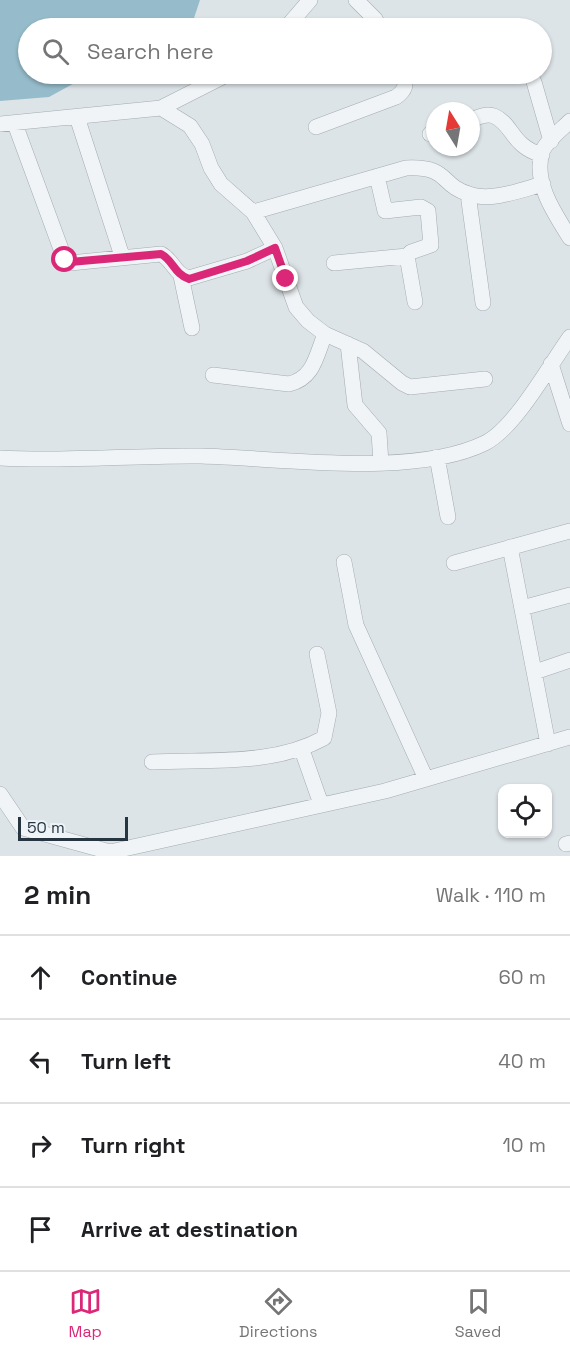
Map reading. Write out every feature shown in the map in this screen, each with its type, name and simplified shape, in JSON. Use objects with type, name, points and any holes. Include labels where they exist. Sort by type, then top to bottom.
[{"type":"street","points":[[295,18],[310,0]]},
{"type":"street","points":[[356,0],[374,18]]},
{"type":"street","points":[[192,328],[181,276],[168,257],[161,254],[70,262],[65,260],[7,124],[161,108],[208,84]]},
{"type":"street","points":[[316,127],[396,97],[404,91],[405,84]]},
{"type":"street","points":[[535,84],[551,141]]},
{"type":"street","points":[[161,108],[190,126],[202,144],[221,184],[253,212],[275,248],[297,307],[325,334],[363,351],[410,387],[485,379]]},
{"type":"street","points":[[480,117],[496,116],[518,143],[528,151],[542,155]]},
{"type":"street","points":[[77,117],[122,256]]},
{"type":"street","points":[[570,121],[551,141],[542,155],[541,176],[548,201],[570,238]]},
{"type":"street","points":[[253,212],[406,168],[427,167],[441,173],[468,194],[480,196],[504,194],[543,184]]},
{"type":"street","points":[[334,263],[407,256],[411,252],[431,245],[428,211],[421,207],[385,211],[377,176]]},
{"type":"street","points":[[468,194],[483,303]]},
{"type":"street","points":[[181,276],[189,279],[247,261],[275,248]]},
{"type":"street","points":[[407,256],[415,302]]},
{"type":"street","points":[[213,375],[289,384],[301,381],[308,375],[325,334]]},
{"type":"street","points":[[0,458],[200,456],[381,463],[456,455],[487,442],[507,427],[570,337]]},
{"type":"street","points":[[348,344],[355,405],[379,433],[381,463]]},
{"type":"street","points":[[551,364],[570,424]]},
{"type":"street","points":[[437,457],[448,517]]},
{"type":"street","points":[[454,562],[570,531]]},
{"type":"street","points":[[510,547],[548,744]]},
{"type":"street","points":[[345,562],[356,625],[426,779]]},
{"type":"street","points":[[522,608],[570,595]]},
{"type":"street","points":[[153,762],[279,756],[302,750],[324,738],[329,713],[317,654]]},
{"type":"street","points":[[534,672],[570,660]]},
{"type":"street","points":[[93,856],[426,779],[570,737]]},
{"type":"street","points":[[302,750],[321,804]]},
{"type":"street","points":[[0,794],[23,828],[110,852]]},
{"type":"water","points":[[0,0],[200,0],[194,18],[18,18],[18,84],[73,84],[49,97],[0,101]]},
{"type":"route","points":[[65,260],[70,262],[161,254],[168,257],[172,267],[181,276],[189,279],[247,261],[275,248],[286,279]]}]
